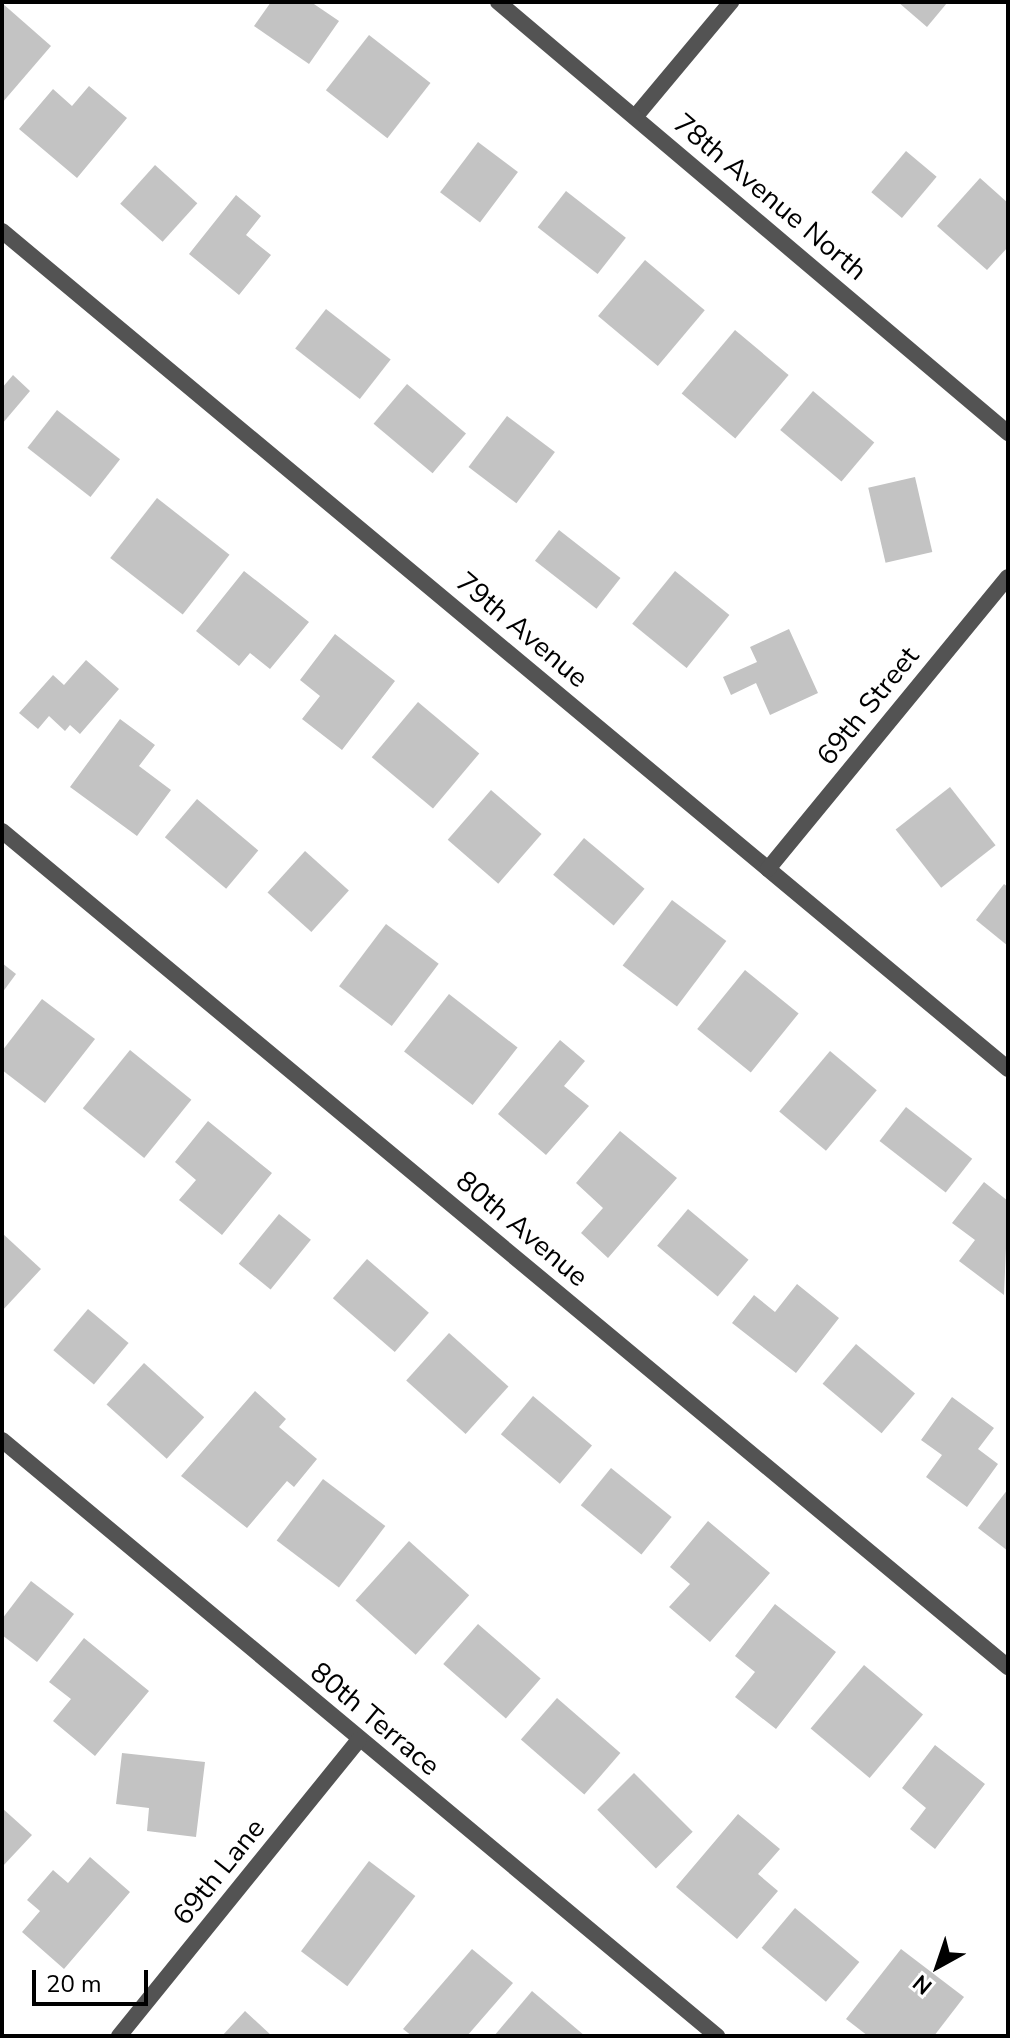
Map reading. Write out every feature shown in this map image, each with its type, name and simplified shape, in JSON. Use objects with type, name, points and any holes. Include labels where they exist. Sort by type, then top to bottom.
[{"type":"street","name":"78th Avenue North","points":[[498,2],[1008,433]]},
{"type":"street","points":[[635,117],[731,2]]},
{"type":"street","name":"79th Avenue","points":[[2,231],[1008,1069]]},
{"type":"street","name":"69th Street","points":[[768,869],[1008,577]]},
{"type":"street","name":"80th Avenue","points":[[2,831],[1008,1667]]},
{"type":"street","name":"80th Terrace","points":[[2,1440],[717,2036]]},
{"type":"street","name":"69th Lane","points":[[119,2036],[359,1740]]},
{"type":"building","points":[[271,2],[311,2],[339,21],[309,64],[254,26]]},
{"type":"building","points":[[898,2],[946,2],[947,3],[927,27]]},
{"type":"building","points":[[2,3],[51,46],[2,103]]},
{"type":"building","points":[[369,35],[430,83],[387,138],[326,90]]},
{"type":"building","points":[[89,86],[127,118],[77,178],[19,129],[53,89],[72,106]]},
{"type":"building","points":[[478,142],[518,172],[480,222],[440,192]]},
{"type":"building","points":[[906,151],[937,177],[902,218],[871,192]]},
{"type":"building","points":[[155,165],[197,203],[163,242],[120,204]]},
{"type":"building","points":[[980,178],[1008,203],[1008,247],[987,270],[937,226]]},
{"type":"building","points":[[566,191],[626,238],[598,274],[538,227]]},
{"type":"building","points":[[236,195],[261,216],[246,235],[271,255],[239,295],[189,254]]},
{"type":"building","points":[[645,260],[705,310],[658,366],[598,316]]},
{"type":"building","points":[[326,309],[391,359],[360,399],[295,348]]},
{"type":"building","points":[[735,330],[789,375],[735,439],[682,394]]},
{"type":"building","points":[[13,375],[30,391],[2,424],[2,388]]},
{"type":"building","points":[[407,384],[466,433],[433,473],[374,424]]},
{"type":"building","points":[[813,391],[874,442],[842,481],[780,430]]},
{"type":"building","points":[[57,410],[120,459],[90,497],[27,448]]},
{"type":"building","points":[[507,416],[555,452],[516,503],[468,467]]},
{"type":"building","points":[[915,477],[932,552],[886,563],[868,488]]},
{"type":"building","points":[[157,498],[229,555],[183,615],[110,558]]},
{"type":"building","points":[[559,530],[620,578],[596,609],[535,561]]},
{"type":"building","points":[[244,571],[309,622],[270,669],[250,653],[239,666],[196,631]]},
{"type":"building","points":[[675,571],[729,615],[687,668],[632,624]]},
{"type":"building","points":[[789,629],[818,693],[770,715],[756,683],[731,695],[723,677],[757,662],[750,647]]},
{"type":"building","points":[[335,634],[395,681],[342,750],[302,719],[320,696],[300,680]]},
{"type":"building","points":[[86,660],[119,689],[80,734],[70,725],[65,731],[49,716],[38,729],[19,713],[53,675],[64,685]]},
{"type":"building","points":[[418,702],[479,753],[433,809],[372,757]]},
{"type":"building","points":[[120,719],[155,745],[139,766],[171,790],[137,836],[70,787]]},
{"type":"building","points":[[950,787],[996,845],[941,888],[896,829]]},
{"type":"building","points":[[491,790],[542,834],[498,884],[448,840]]},
{"type":"building","points":[[197,799],[258,850],[226,889],[165,837]]},
{"type":"building","points":[[584,838],[645,889],[614,926],[553,875]]},
{"type":"building","points":[[305,851],[349,890],[311,932],[268,893]]},
{"type":"building","points":[[1004,884],[1008,887],[1008,946],[976,920]]},
{"type":"building","points":[[672,900],[726,941],[677,1006],[623,965]]},
{"type":"building","points":[[386,924],[439,964],[392,1026],[339,986]]},
{"type":"building","points":[[2,963],[16,974],[2,993]]},
{"type":"building","points":[[745,970],[799,1013],[751,1072],[697,1029]]},
{"type":"building","points":[[449,994],[518,1048],[473,1105],[404,1052]]},
{"type":"building","points":[[42,999],[95,1039],[45,1103],[2,1070],[2,1051]]},
{"type":"building","points":[[560,1040],[585,1061],[564,1086],[589,1106],[546,1155],[498,1114]]},
{"type":"building","points":[[130,1050],[191,1100],[144,1158],[83,1108]]},
{"type":"building","points":[[830,1051],[877,1090],[826,1151],[779,1112]]},
{"type":"building","points":[[906,1107],[972,1159],[946,1193],[880,1141]]},
{"type":"building","points":[[208,1121],[272,1173],[222,1235],[179,1200],[196,1180],[175,1162]]},
{"type":"building","points":[[620,1131],[677,1178],[608,1258],[581,1233],[603,1208],[576,1183]]},
{"type":"building","points":[[984,1182],[1008,1201],[1004,1295],[959,1261],[975,1240],[952,1223]]},
{"type":"building","points":[[688,1209],[749,1260],[718,1297],[657,1246]]},
{"type":"building","points":[[279,1214],[311,1240],[271,1290],[239,1264]]},
{"type":"building","points":[[2,1233],[41,1269],[2,1311]]},
{"type":"building","points":[[367,1259],[429,1313],[395,1352],[333,1298]]},
{"type":"building","points":[[797,1284],[839,1318],[796,1373],[732,1323],[754,1295],[775,1312]]},
{"type":"building","points":[[88,1309],[129,1343],[94,1384],[53,1350]]},
{"type":"building","points":[[449,1333],[508,1387],[466,1434],[406,1381]]},
{"type":"building","points":[[856,1344],[915,1393],[882,1433],[823,1384]]},
{"type":"building","points":[[144,1363],[204,1417],[167,1459],[107,1405]]},
{"type":"building","points":[[255,1391],[286,1419],[279,1427],[317,1459],[294,1487],[287,1481],[247,1528],[181,1476]]},
{"type":"building","points":[[533,1396],[592,1445],[560,1484],[501,1434]]},
{"type":"building","points":[[952,1397],[994,1428],[978,1449],[998,1464],[967,1507],[926,1477],[942,1455],[921,1440]]},
{"type":"building","points":[[611,1468],[672,1517],[641,1554],[581,1505]]},
{"type":"building","points":[[323,1479],[385,1526],[339,1587],[277,1540]]},
{"type":"building","points":[[1008,1489],[1008,1551],[978,1528]]},
{"type":"building","points":[[708,1521],[770,1573],[710,1642],[669,1607],[690,1584],[670,1567]]},
{"type":"building","points":[[409,1541],[469,1595],[416,1655],[355,1600]]},
{"type":"building","points":[[31,1581],[74,1614],[37,1662],[2,1635],[2,1619]]},
{"type":"building","points":[[775,1604],[836,1652],[776,1729],[735,1697],[755,1672],[735,1656]]},
{"type":"building","points":[[478,1624],[541,1678],[506,1718],[443,1664]]},
{"type":"building","points":[[84,1638],[149,1691],[95,1756],[53,1721],[71,1699],[49,1682]]},
{"type":"building","points":[[864,1665],[923,1714],[870,1778],[811,1729]]},
{"type":"building","points":[[557,1698],[620,1753],[584,1795],[521,1740]]},
{"type":"building","points":[[935,1745],[985,1784],[935,1849],[910,1829],[926,1808],[902,1788]]},
{"type":"building","points":[[122,1753],[205,1762],[196,1837],[147,1831],[149,1808],[116,1804]]},
{"type":"building","points":[[634,1773],[693,1832],[656,1868],[597,1810]]},
{"type":"building","points":[[2,1808],[32,1835],[2,1867]]},
{"type":"building","points":[[738,1814],[780,1849],[758,1874],[778,1891],[737,1939],[676,1887]]},
{"type":"building","points":[[90,1857],[130,1892],[64,1969],[22,1932],[40,1911],[27,1900],[53,1870],[68,1883]]},
{"type":"building","points":[[369,1861],[415,1896],[347,1986],[301,1951]]},
{"type":"building","points":[[795,1908],[859,1962],[826,2002],[762,1948]]},
{"type":"building","points":[[472,1949],[513,1983],[467,2036],[412,2036],[403,2029]]},
{"type":"building","points":[[901,1949],[964,1997],[934,2036],[868,2036],[846,2019]]},
{"type":"building","points":[[532,1991],[585,2036],[494,2036]]},
{"type":"building","points":[[245,2011],[272,2036],[222,2036]]}]
